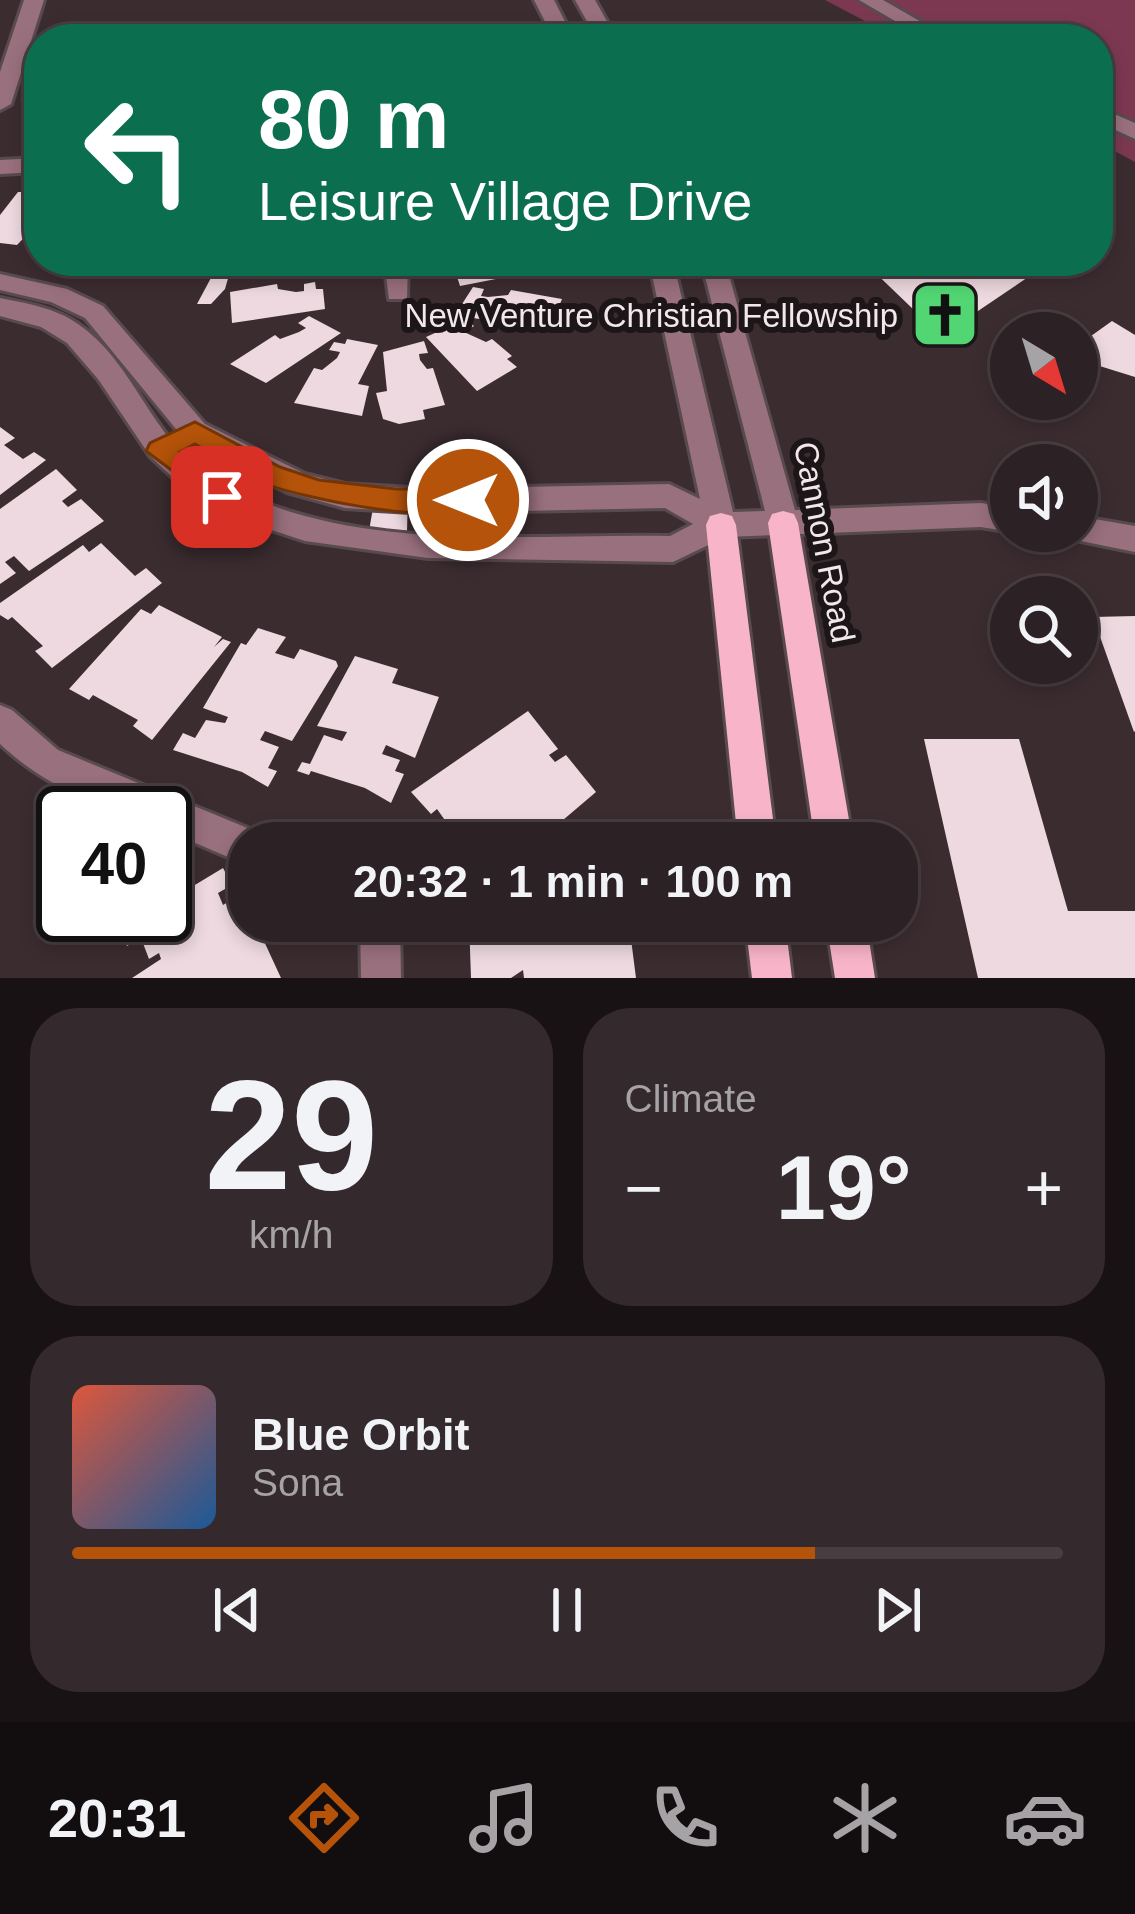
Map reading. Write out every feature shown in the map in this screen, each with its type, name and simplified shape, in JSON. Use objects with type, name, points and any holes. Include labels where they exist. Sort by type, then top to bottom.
[{"type":"main road","name":"Cannon Road","points":[[783,523],[831,822]]},
{"type":"main road","points":[[721,525],[755,822]]},
{"type":"main road","points":[[768,942],[772,978]]},
{"type":"main road","points":[[849,942],[855,978]]},
{"type":"street","points":[[869,0],[913,24]]},
{"type":"street","points":[[0,104],[24,31]]},
{"type":"street","points":[[397,276],[398,293]]},
{"type":"street","points":[[665,276],[721,525]]},
{"type":"street","name":"Cannon Road","points":[[717,276],[783,523]]},
{"type":"street","points":[[0,282],[58,295],[94,312],[119,336],[195,432],[271,474],[345,496],[428,501],[669,496],[721,525]]},
{"type":"street","points":[[0,307],[33,314],[76,336],[159,451],[201,485],[244,510],[322,536],[673,549],[721,525],[990,516]]},
{"type":"street","points":[[159,451],[195,432]]},
{"type":"street","points":[[1098,533],[1135,539]]},
{"type":"street","points":[[0,721],[45,762],[228,838]]},
{"type":"street","points":[[380,942],[381,978]]},
{"type":"shaded area","points":[[825,0],[1135,0],[1135,162],[1113,150],[1113,24],[871,24]]},
{"type":"building","points":[[18,192],[24,192],[24,238],[17,245],[0,243],[0,215]]},
{"type":"building","points":[[212,276],[229,276],[225,289],[211,304],[197,304]]},
{"type":"building","points":[[260,276],[335,276],[335,278]]},
{"type":"building","points":[[457,276],[512,276],[460,286]]},
{"type":"building","name":"New Venture Christian Fellowship","points":[[879,276],[1030,276],[941,336]]},
{"type":"building","points":[[315,282],[316,289],[323,289],[325,309],[232,323],[230,292],[277,284],[278,289],[296,292]]},
{"type":"building","points":[[473,287],[484,289],[481,296],[488,297],[508,295],[511,290],[562,299],[550,328],[455,315]]},
{"type":"building","points":[[309,316],[341,333],[266,383],[230,364],[275,335],[280,339],[306,328],[298,323]]},
{"type":"building","points":[[466,319],[474,326],[464,332],[486,342],[492,339],[517,367],[477,391],[426,337]]},
{"type":"building","points":[[1112,321],[1135,335],[1135,377],[1098,366],[1098,331]]},
{"type":"building","points":[[347,339],[378,345],[358,384],[369,386],[362,416],[294,403],[314,368],[322,370],[337,358],[340,352],[329,350],[334,342],[345,344]]},
{"type":"building","points":[[424,341],[428,353],[419,354],[420,360],[427,369],[433,368],[445,405],[423,410],[425,419],[399,424],[383,419],[376,393],[387,391],[383,352]]},
{"type":"building","points":[[0,427],[15,438],[4,445],[23,459],[34,452],[46,460],[0,495]]},
{"type":"building","points":[[56,469],[77,490],[62,501],[68,507],[81,499],[104,521],[29,571],[14,556],[5,562],[16,573],[0,584],[0,509]]},
{"type":"building","points":[[408,494],[407,531],[368,537],[375,496]]},
{"type":"building","points":[[101,543],[135,576],[146,568],[162,583],[52,668],[35,651],[43,646],[12,617],[8,620],[0,615],[0,603],[83,545],[89,552]]},
{"type":"building","points":[[159,605],[222,637],[214,647],[223,639],[231,642],[152,740],[133,726],[138,720],[93,695],[89,700],[69,689],[141,609],[151,614]]},
{"type":"building","points":[[1135,616],[1134,732],[1098,631],[1098,617]]},
{"type":"building","points":[[258,628],[286,637],[275,653],[294,659],[300,649],[336,661],[338,666],[292,741],[265,731],[260,740],[279,747],[268,768],[277,771],[268,787],[242,772],[173,750],[183,733],[195,738],[206,720],[225,723],[228,717],[203,708],[241,643],[246,645]]},
{"type":"building","points":[[355,656],[398,669],[392,683],[439,697],[415,758],[386,745],[382,754],[400,760],[395,771],[404,774],[391,803],[365,788],[297,771],[302,762],[310,764],[324,735],[342,741],[347,732],[317,726]]},
{"type":"building","points":[[528,711],[558,749],[549,755],[555,762],[566,755],[596,792],[561,822],[446,822],[437,809],[431,814],[411,792]]},
{"type":"building","points":[[924,739],[1019,739],[1068,911],[1135,911],[1135,978],[978,978]]},
{"type":"building","points":[[223,868],[228,887],[218,893],[223,905],[228,902],[228,942],[264,942],[281,978],[132,978],[161,959],[159,953],[149,959],[143,942],[192,942],[192,887]]},
{"type":"building","points":[[470,942],[631,942],[636,978],[524,978],[523,970],[511,978],[471,978]]},
{"type":"place","name":"New Venture Christian Fellowship","points":[[945,315]]},
{"type":"route","points":[[222,497],[159,451],[195,432],[271,474],[319,490],[396,500],[468,500]]}]
